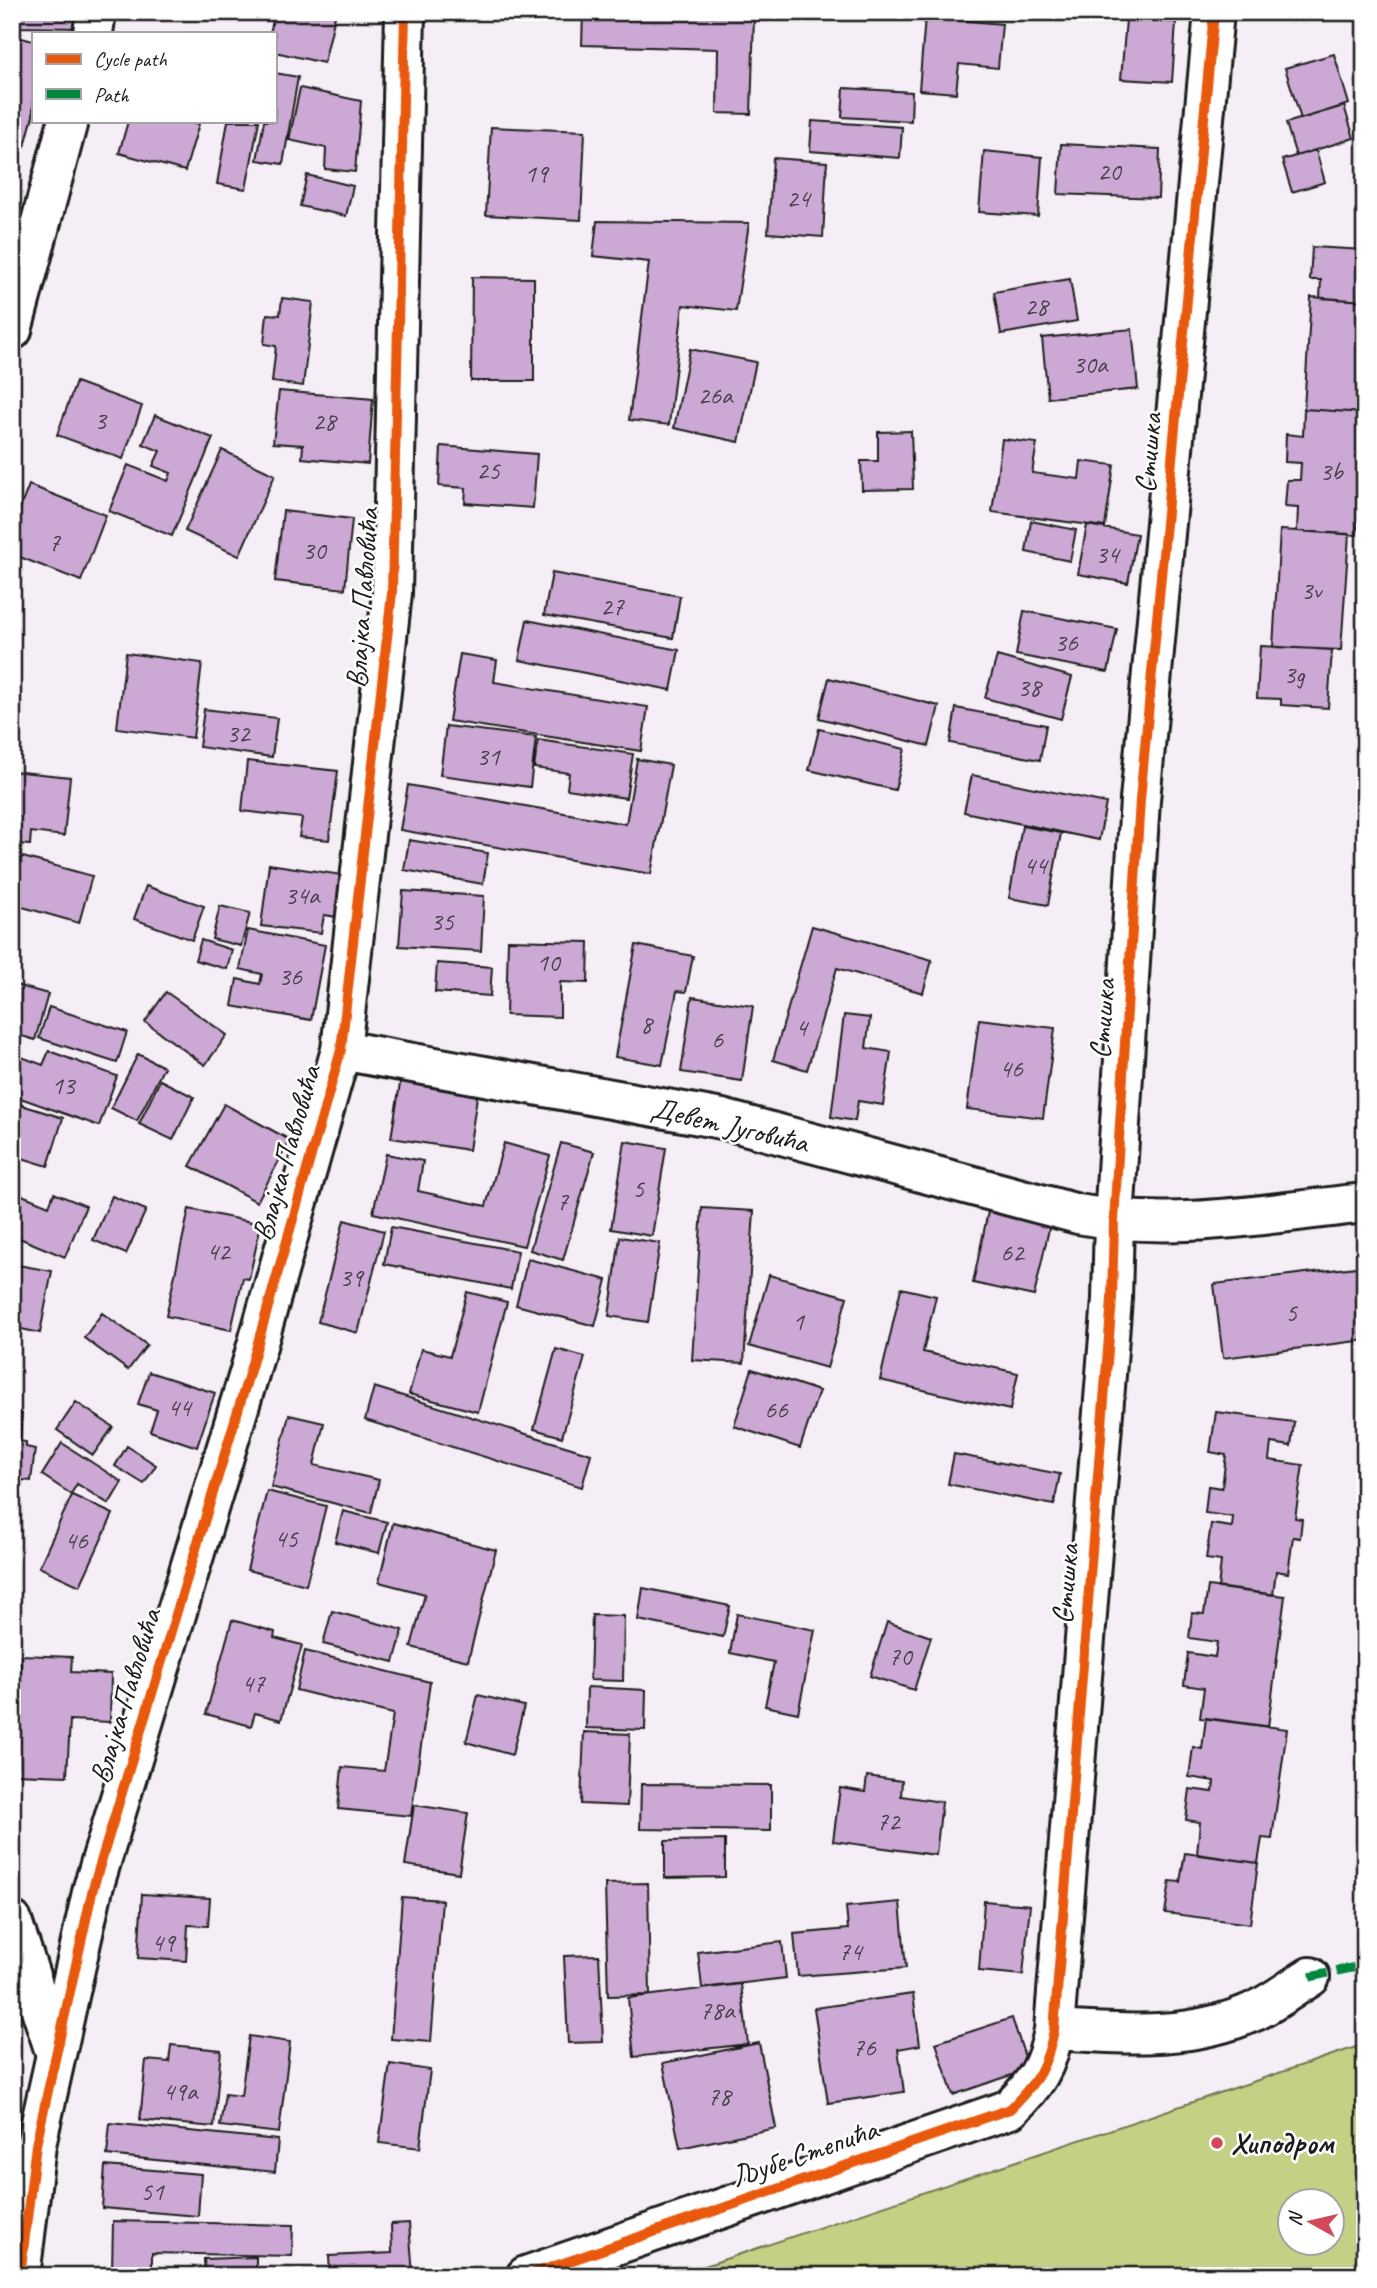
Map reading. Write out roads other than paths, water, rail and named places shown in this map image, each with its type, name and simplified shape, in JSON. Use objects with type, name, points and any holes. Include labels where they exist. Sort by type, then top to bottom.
[{"type":"street","points":[[93,32],[96,12]]},
{"type":"street","name":"Влајка Павловића","points":[[20,2276],[36,2145],[93,1888],[249,1374],[341,1050],[392,593],[405,12]]},
{"type":"street","name":"Стишка","points":[[1054,2030],[1112,1299],[1114,1221],[1140,800],[1214,12]]},
{"type":"street","points":[[12,330],[68,122]]},
{"type":"street","name":"Девет Југовића","points":[[341,1050],[722,1119],[1078,1214],[1114,1221],[1172,1223],[1365,1203]]},
{"type":"street","points":[[12,1921],[56,2055]]},
{"type":"street","points":[[1054,2030],[1138,2036],[1172,2034],[1210,2027],[1256,2011],[1310,1977]]},
{"type":"street","name":"Љубе Степића","points":[[526,2276],[1010,2109],[1030,2089],[1048,2061],[1054,2030]]},
{"type":"place","name":"Хиподром","points":[[1217,2143]]}]
